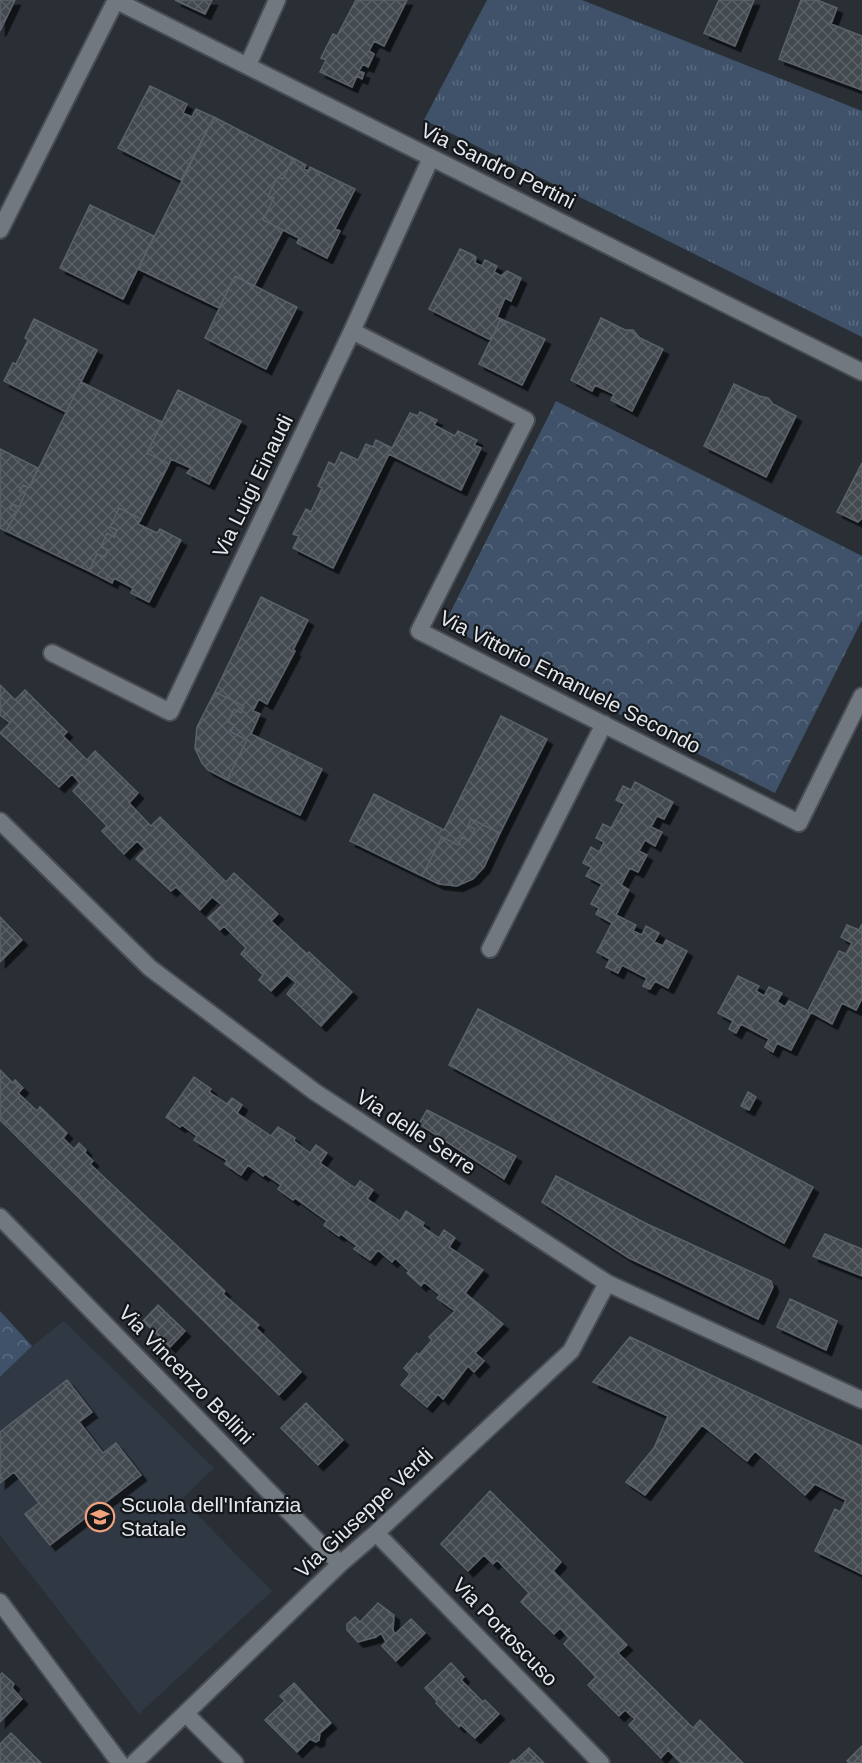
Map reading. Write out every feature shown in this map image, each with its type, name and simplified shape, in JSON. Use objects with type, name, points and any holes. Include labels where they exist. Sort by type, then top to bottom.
[{"type":"street","points":[[0,230],[115,0]]},
{"type":"street","name":"Via Sandro Pertini","points":[[115,0],[862,372]]},
{"type":"street","points":[[248,65],[278,0]]},
{"type":"street","name":"Via Luigi Einaudi","points":[[52,653],[170,712],[352,331],[431,158]]},
{"type":"street","name":"Via Vittorio Emanuele Secondo","points":[[352,331],[526,420],[419,631],[799,823],[862,696]]},
{"type":"street","points":[[490,949],[604,724]]},
{"type":"street","name":"Via delle Serre","points":[[0,821],[150,968],[315,1092],[607,1283],[862,1400]]},
{"type":"street","name":"Via Vincenzo Bellini","points":[[0,1218],[340,1564]]},
{"type":"street","name":"Via Giuseppe Verdi","points":[[134,1763],[340,1564],[571,1351],[607,1283]]},
{"type":"street","name":"Via Portoscuso","points":[[376,1533],[601,1763]]},
{"type":"street","points":[[0,1602],[120,1763]]},
{"type":"street","points":[[186,1714],[235,1763]]},
{"type":"shaded area","name":"Scuola dell'Infanzia Statale","points":[[64,1321],[214,1468],[182,1499],[272,1591],[139,1714],[0,1535],[0,1377],[32,1346]]},
{"type":"green space","points":[[487,0],[582,0],[862,111],[862,337],[424,120]]},
{"type":"green space","points":[[556,401],[862,556],[862,620],[775,793],[444,625]]},
{"type":"green space","points":[[0,1311],[32,1346],[0,1377]]},
{"type":"building","points":[[0,0],[15,0],[0,31]]},
{"type":"building","points":[[175,0],[212,0],[205,14]]},
{"type":"building","points":[[356,0],[407,0],[384,46],[374,41],[369,51],[374,54],[368,67],[363,64],[359,71],[364,73],[362,79],[357,76],[352,87],[320,72],[326,60],[321,58],[333,34],[337,36]]},
{"type":"building","points":[[719,0],[754,0],[735,46],[704,33]]},
{"type":"building","points":[[801,0],[817,0],[837,8],[831,24],[862,36],[862,90],[779,59]]},
{"type":"building","points":[[150,86],[187,104],[183,113],[192,117],[196,109],[214,117],[181,180],[118,148]]},
{"type":"building","points":[[214,117],[293,158],[283,179],[278,177],[268,196],[274,198],[263,220],[283,230],[254,286],[235,276],[219,308],[138,269]]},
{"type":"building","points":[[293,158],[306,165],[304,169],[308,171],[310,167],[355,189],[335,229],[340,231],[327,258],[297,243],[299,238],[263,220],[274,198],[268,196],[278,177],[283,179]]},
{"type":"building","points":[[90,205],[154,236],[123,299],[60,268]]},
{"type":"building","points":[[460,249],[476,257],[475,263],[482,266],[485,260],[497,266],[494,272],[501,276],[507,271],[521,278],[511,301],[505,298],[497,317],[501,319],[491,340],[429,309]]},
{"type":"building","points":[[235,276],[297,307],[266,369],[205,338]]},
{"type":"building","points":[[601,318],[625,330],[633,330],[640,338],[663,349],[632,411],[611,400],[614,394],[595,385],[592,391],[571,380]]},
{"type":"building","points":[[34,319],[97,350],[66,412],[4,381],[28,340],[25,338]]},
{"type":"building","points":[[501,319],[545,339],[522,385],[479,364]]},
{"type":"building","points":[[81,382],[162,422],[147,453],[169,464],[141,519],[119,508],[110,527],[117,530],[114,537],[107,533],[101,547],[108,550],[105,557],[97,554],[89,571],[6,531],[17,512],[10,509],[13,504],[19,507],[25,494],[19,491],[23,485],[29,488]]},
{"type":"building","points":[[734,384],[768,398],[773,404],[796,416],[766,477],[704,446]]},
{"type":"building","points":[[178,390],[241,421],[209,484],[187,473],[191,468],[171,459],[169,464],[147,453]]},
{"type":"building","points":[[420,412],[437,420],[434,425],[455,436],[458,431],[477,440],[474,445],[481,448],[461,490],[389,454],[333,568],[293,548],[299,536],[293,534],[306,509],[311,512],[322,488],[318,486],[329,462],[335,465],[341,452],[358,460],[366,444],[373,447],[376,440],[392,448],[410,413],[418,416]]},
{"type":"building","points":[[0,449],[38,468],[29,488],[23,485],[19,491],[25,494],[19,507],[13,504],[10,509],[17,512],[6,531],[0,528]]},
{"type":"building","points":[[862,463],[862,518],[858,522],[837,512]]},
{"type":"building","points":[[119,508],[141,519],[138,524],[157,533],[160,529],[181,540],[149,602],[131,593],[133,588],[114,578],[112,583],[89,571],[97,554],[105,557],[108,550],[101,547],[107,533],[114,537],[117,530],[110,527]]},
{"type":"building","points":[[261,597],[308,620],[293,650],[295,651],[267,704],[259,699],[253,711],[260,714],[251,734],[322,769],[300,815],[227,780],[247,740],[231,732],[234,725],[228,722],[234,709],[241,713],[244,706],[215,692]]},
{"type":"building","points":[[0,685],[15,700],[25,690],[67,732],[63,736],[87,760],[95,751],[138,793],[129,803],[151,826],[160,817],[226,882],[234,873],[278,914],[271,921],[352,992],[321,1026],[287,994],[296,983],[287,975],[271,991],[259,980],[263,975],[241,954],[246,948],[224,926],[220,930],[208,918],[222,905],[212,897],[200,910],[176,887],[171,891],[136,859],[145,849],[137,841],[124,854],[102,831],[107,826],[73,791],[80,783],[72,774],[59,787],[0,733],[10,723],[0,715]]},
{"type":"building","points":[[215,692],[244,706],[241,713],[234,709],[228,722],[234,725],[231,732],[247,740],[227,780],[208,770],[195,748],[197,727]]},
{"type":"building","points":[[501,716],[547,739],[500,833],[471,819],[468,826],[475,829],[469,841],[462,837],[458,845],[442,837],[422,876],[350,841],[374,794],[444,830]]},
{"type":"building","points":[[635,782],[673,802],[664,819],[657,816],[651,827],[662,832],[655,846],[645,840],[639,851],[647,855],[638,872],[630,868],[621,885],[629,890],[616,915],[636,925],[633,931],[642,935],[646,926],[659,933],[654,942],[663,946],[666,940],[687,951],[668,988],[655,981],[650,989],[643,986],[647,978],[622,965],[618,973],[606,967],[610,959],[597,952],[612,923],[596,914],[599,908],[591,904],[602,884],[586,876],[591,867],[583,863],[591,847],[599,852],[604,842],[596,838],[603,824],[611,828],[624,804],[616,800],[623,786],[631,790]]},
{"type":"building","points":[[471,819],[500,833],[484,867],[473,879],[457,886],[439,884],[422,876],[442,837],[458,845],[462,837],[469,841],[475,829],[468,826]]},
{"type":"building","points":[[0,917],[22,940],[0,962]]},
{"type":"building","points":[[862,924],[862,999],[856,1010],[842,1003],[832,1024],[811,1012],[791,1050],[777,1043],[773,1052],[765,1047],[769,1039],[741,1024],[736,1033],[729,1029],[733,1021],[718,1013],[738,976],[759,986],[756,991],[764,996],[769,987],[782,993],[777,1002],[785,1007],[789,1001],[808,1011],[839,951],[846,954],[852,943],[841,937],[847,925],[859,930]]},
{"type":"building","points":[[478,1009],[813,1187],[784,1243],[449,1065]]},
{"type":"building","points":[[0,1070],[13,1083],[15,1080],[23,1088],[18,1093],[37,1111],[40,1107],[67,1133],[63,1138],[74,1149],[79,1143],[86,1150],[85,1153],[93,1161],[90,1164],[225,1291],[223,1294],[259,1325],[256,1328],[301,1372],[279,1395],[0,1120]]},
{"type":"building","points":[[194,1077],[211,1089],[209,1092],[227,1104],[232,1098],[242,1105],[237,1113],[271,1136],[278,1127],[295,1138],[294,1141],[310,1153],[316,1145],[327,1153],[320,1163],[355,1188],[360,1181],[373,1190],[367,1199],[400,1221],[406,1211],[424,1223],[422,1226],[439,1238],[444,1230],[455,1238],[449,1247],[483,1270],[465,1293],[503,1324],[475,1353],[484,1361],[474,1372],[468,1366],[443,1399],[438,1394],[427,1407],[401,1385],[410,1374],[404,1368],[417,1353],[419,1355],[432,1340],[429,1337],[455,1311],[437,1298],[440,1295],[424,1282],[421,1286],[395,1258],[392,1262],[378,1250],[370,1260],[354,1249],[357,1246],[324,1225],[327,1221],[278,1189],[281,1185],[248,1165],[241,1175],[225,1164],[227,1160],[194,1140],[197,1136],[166,1117]]},
{"type":"building","points":[[748,1092],[756,1097],[749,1110],[741,1106]]},
{"type":"building","points":[[427,1110],[516,1156],[504,1179],[419,1124]]},
{"type":"building","points":[[556,1176],[645,1223],[771,1281],[773,1287],[758,1319],[629,1258],[542,1202]]},
{"type":"building","points":[[825,1234],[862,1249],[862,1276],[813,1256]]},
{"type":"building","points":[[790,1299],[837,1321],[826,1350],[777,1327]]},
{"type":"building","points":[[158,1305],[185,1331],[170,1347],[143,1321]]},
{"type":"building","points":[[630,1337],[862,1446],[862,1574],[815,1551],[835,1509],[840,1512],[846,1500],[815,1484],[805,1495],[755,1451],[747,1461],[702,1425],[645,1495],[626,1482],[654,1448],[668,1416],[593,1382]]},
{"type":"building","points":[[67,1380],[92,1412],[79,1422],[103,1453],[116,1443],[141,1475],[50,1545],[25,1514],[39,1503],[14,1472],[0,1483],[0,1432]]},
{"type":"building","points":[[306,1403],[343,1440],[318,1465],[281,1428]]},
{"type":"building","points":[[490,1491],[561,1562],[553,1571],[627,1645],[618,1653],[693,1728],[700,1720],[743,1763],[681,1763],[668,1750],[661,1758],[629,1725],[635,1719],[625,1710],[619,1716],[588,1685],[596,1677],[564,1644],[569,1638],[560,1628],[554,1634],[521,1602],[529,1593],[497,1560],[493,1564],[484,1555],[468,1571],[441,1544]]},
{"type":"building","points":[[378,1603],[394,1615],[395,1634],[411,1619],[425,1633],[396,1661],[382,1646],[386,1642],[381,1633],[376,1637],[358,1642],[347,1630],[347,1624],[355,1617],[360,1622]]},
{"type":"building","points":[[451,1663],[464,1677],[461,1680],[499,1714],[475,1738],[461,1725],[459,1727],[425,1688]]},
{"type":"building","points":[[2,1673],[14,1684],[12,1688],[22,1699],[0,1722],[0,1675]]},
{"type":"building","points":[[294,1683],[331,1723],[320,1733],[319,1740],[316,1742],[310,1739],[297,1752],[265,1720],[285,1701],[280,1696]]},
{"type":"building","points":[[11,1733],[41,1763],[0,1763],[0,1744]]},
{"type":"building","points":[[862,1746],[862,1763],[849,1763],[847,1761]]},
{"type":"building","points":[[529,1748],[544,1763],[510,1763],[515,1761]]},
{"type":"place","name":"Scuola dell'Infanzia Statale","points":[[100,1517]]}]
